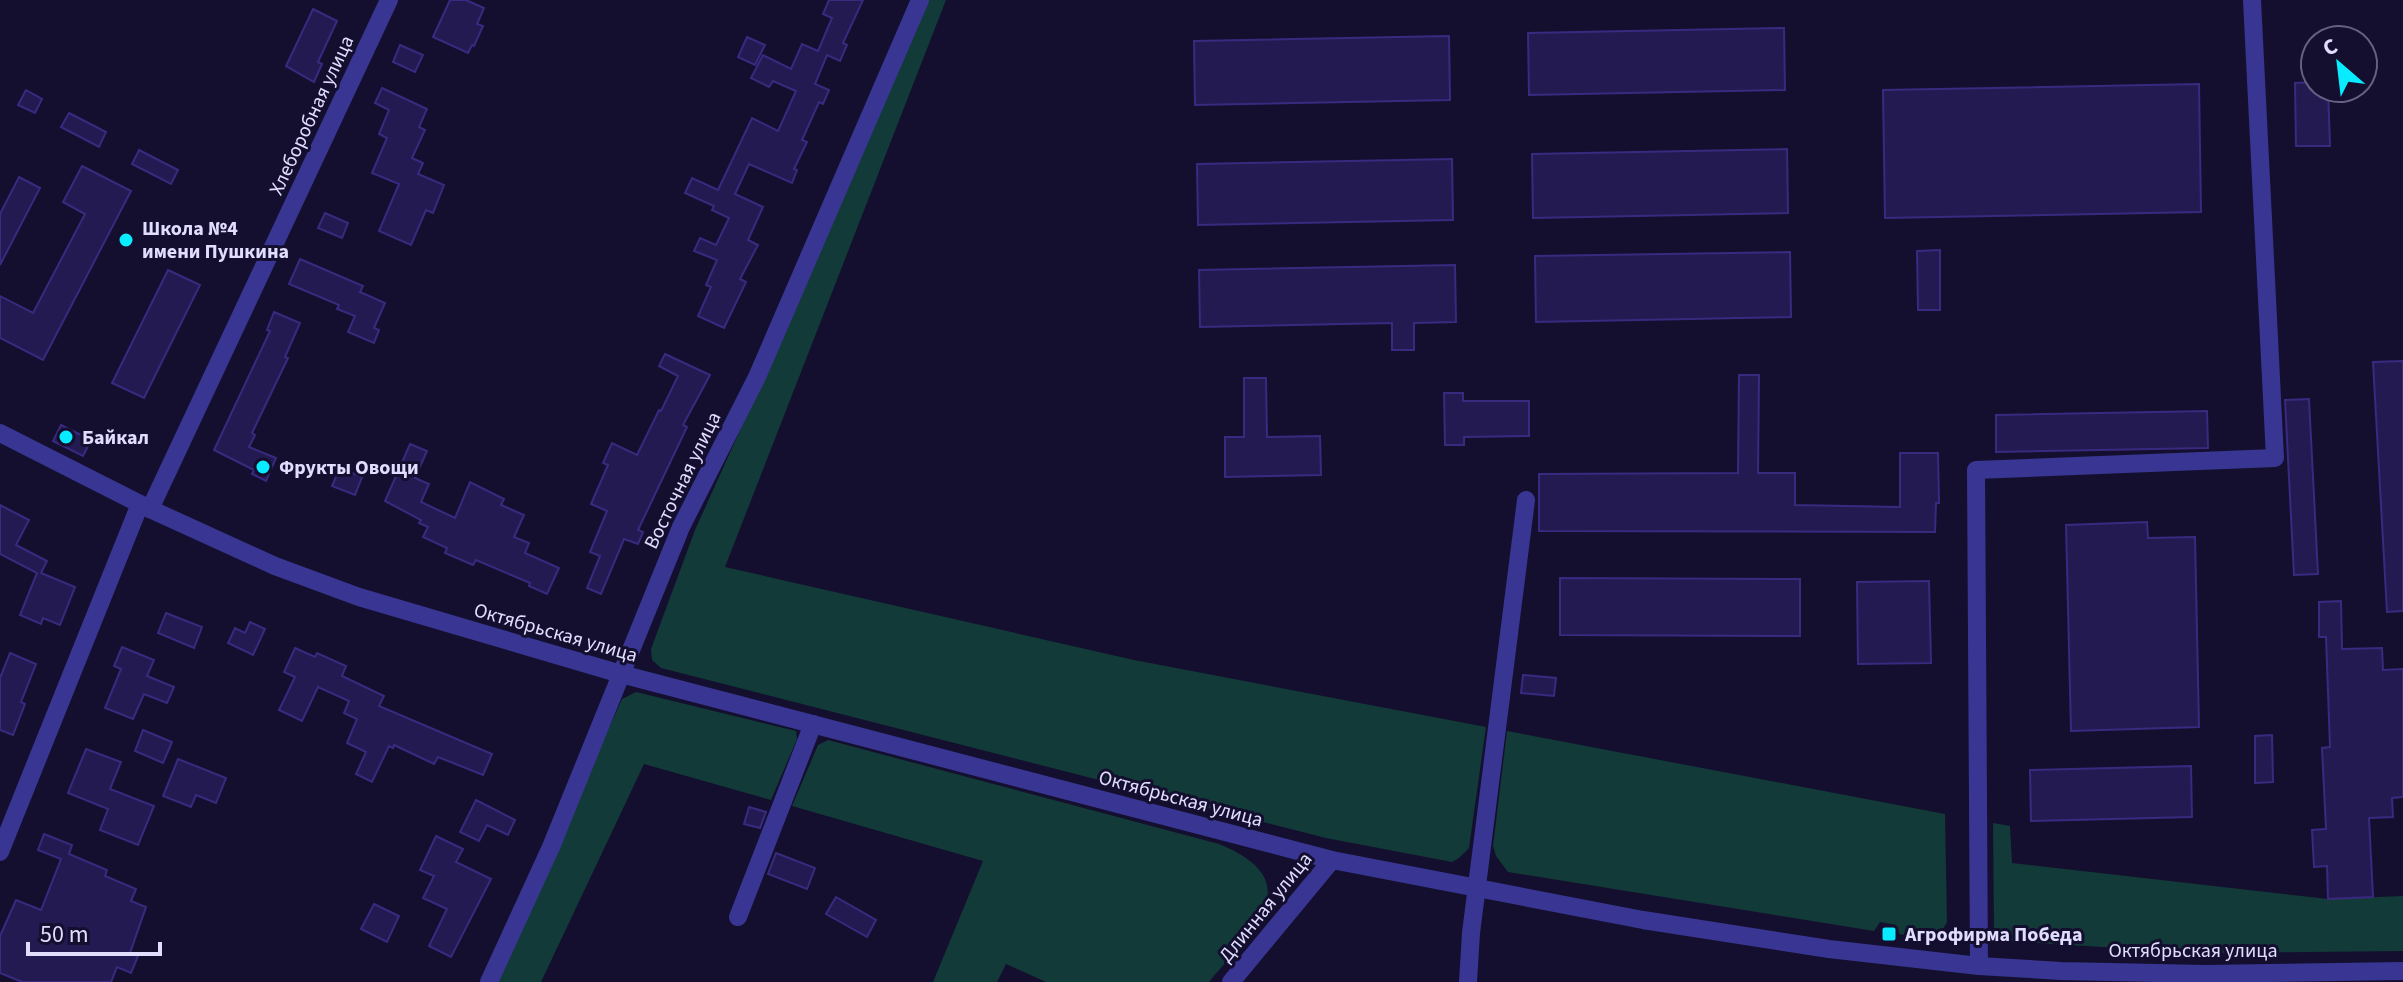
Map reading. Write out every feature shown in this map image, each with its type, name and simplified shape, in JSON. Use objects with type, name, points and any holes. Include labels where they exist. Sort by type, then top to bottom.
[{"type":"street","name":"Хлеборобная улица","points":[[0,852],[145,506],[389,0]]},
{"type":"street","name":"Восточная улица","points":[[489,982],[551,847],[681,527],[757,377],[920,0]]},
{"type":"street","points":[[1979,966],[1976,470],[2275,458],[2252,0]]},
{"type":"street","name":"Октябрьская улица","points":[[0,433],[145,506],[275,566],[331,587],[621,674],[1332,860],[1643,920],[1829,949],[1979,966],[2205,974],[2403,971]]},
{"type":"street","points":[[1468,982],[1471,933],[1526,500]]},
{"type":"street","points":[[738,917],[813,724]]},
{"type":"street","name":"Длинная улица","points":[[1231,982],[1332,860]]},
{"type":"green space","points":[[927,0],[946,0],[725,567],[1134,660],[1486,727],[1469,848],[1459,858],[1452,862],[1326,838],[661,668],[652,660],[651,649],[695,530]]},
{"type":"green space","points":[[636,692],[796,731],[797,739],[771,800],[644,764],[541,982],[495,982],[622,699]]},
{"type":"green space","points":[[1507,731],[1945,814],[1947,922],[1933,940],[1899,934],[1896,925],[1880,922],[1874,931],[1508,872],[1493,846]]},
{"type":"green space","points":[[828,740],[1219,844],[1247,859],[1263,874],[1268,891],[1265,908],[1255,926],[1209,982],[1046,982],[1006,964],[997,982],[933,982],[983,861],[792,806],[818,745]]},
{"type":"green space","points":[[1993,823],[2010,826],[2012,863],[2328,899],[2403,896],[2403,951],[2203,953],[2004,941],[1997,937],[1994,930]]},
{"type":"building","points":[[450,0],[466,0],[484,8],[477,24],[483,26],[468,53],[433,37]]},
{"type":"building","points":[[829,0],[863,0],[843,43],[847,45],[840,61],[827,55],[815,84],[829,90],[823,104],[819,102],[802,140],[807,142],[794,169],[797,170],[792,183],[749,164],[735,194],[763,207],[748,240],[758,245],[740,279],[746,282],[724,328],[698,316],[711,287],[706,285],[717,260],[694,251],[700,238],[716,245],[729,218],[712,210],[714,206],[685,193],[692,178],[718,190],[752,118],[778,131],[796,91],[773,81],[769,87],[751,78],[763,55],[791,69],[802,44],[818,51],[832,18],[823,14]]},
{"type":"building","points":[[313,9],[337,21],[318,62],[322,64],[314,82],[286,66]]},
{"type":"building","points":[[1784,28],[1785,90],[1529,95],[1528,33]]},
{"type":"building","points":[[1449,36],[1450,100],[1195,105],[1194,41]]},
{"type":"building","points":[[747,37],[765,45],[755,65],[738,57]]},
{"type":"building","points":[[400,45],[423,55],[415,72],[393,62]]},
{"type":"building","points":[[2295,83],[2299,83],[2299,104],[2329,104],[2330,146],[2296,146]]},
{"type":"building","points":[[2199,84],[2201,212],[1885,218],[1883,90]]},
{"type":"building","points":[[382,88],[427,109],[419,127],[425,130],[412,158],[423,163],[418,174],[444,185],[433,213],[426,210],[411,245],[379,231],[399,184],[372,173],[387,138],[379,134],[389,110],[375,103]]},
{"type":"building","points":[[26,90],[42,99],[35,113],[18,105]]},
{"type":"building","points":[[69,113],[106,132],[99,147],[61,127]]},
{"type":"building","points":[[1787,149],[1788,213],[1533,218],[1532,154]]},
{"type":"building","points":[[139,150],[178,170],[171,184],[132,164]]},
{"type":"building","points":[[1452,159],[1453,220],[1198,225],[1197,164]]},
{"type":"building","points":[[82,166],[131,191],[43,360],[0,338],[0,296],[33,313],[85,214],[63,202]]},
{"type":"building","points":[[19,177],[40,188],[0,265],[0,214]]},
{"type":"building","points":[[325,213],[348,223],[342,238],[318,228]]},
{"type":"building","points":[[1940,250],[1940,310],[1918,310],[1917,251]]},
{"type":"building","points":[[1790,252],[1791,317],[1536,322],[1535,256]]},
{"type":"building","points":[[300,259],[363,286],[360,292],[385,303],[374,328],[379,330],[374,343],[348,332],[355,316],[337,309],[339,305],[289,284]]},
{"type":"building","points":[[1455,265],[1456,322],[1414,323],[1414,350],[1392,350],[1392,323],[1200,327],[1199,270]]},
{"type":"building","points":[[168,270],[200,285],[144,398],[112,383]]},
{"type":"building","points":[[274,312],[300,323],[285,357],[288,358],[252,433],[255,435],[249,447],[276,458],[266,481],[252,474],[254,470],[214,450],[270,331],[267,330]]},
{"type":"building","points":[[665,354],[710,375],[683,425],[687,427],[638,530],[643,532],[638,544],[624,539],[601,594],[587,588],[600,556],[590,552],[607,511],[591,504],[608,465],[603,463],[612,443],[637,455],[661,411],[678,376],[659,366]]},
{"type":"building","points":[[2403,361],[2403,611],[2387,612],[2373,362]]},
{"type":"building","points":[[1739,375],[1759,375],[1758,473],[1795,473],[1795,505],[1900,507],[1900,453],[1938,453],[1939,503],[1936,503],[1935,532],[1539,531],[1539,474],[1738,473]]},
{"type":"building","points":[[1244,378],[1266,378],[1267,437],[1320,436],[1321,475],[1225,477],[1225,437],[1244,437]]},
{"type":"building","points":[[1444,393],[1463,393],[1463,401],[1529,401],[1529,436],[1464,437],[1464,445],[1445,445]]},
{"type":"building","points":[[2309,399],[2318,574],[2294,575],[2285,400]]},
{"type":"building","points":[[2207,411],[2208,448],[1996,452],[1996,415]]},
{"type":"building","points":[[61,425],[91,440],[83,456],[53,441]]},
{"type":"building","points":[[410,444],[427,451],[415,478],[429,484],[421,502],[455,518],[470,482],[504,499],[501,505],[524,515],[514,537],[529,543],[525,553],[559,568],[547,594],[529,586],[530,583],[476,560],[473,565],[445,553],[447,548],[423,537],[428,527],[419,523],[421,520],[385,501]]},
{"type":"building","points":[[340,468],[362,477],[355,495],[332,486]]},
{"type":"building","points":[[0,505],[29,520],[16,545],[47,561],[41,573],[75,587],[60,625],[43,618],[41,624],[20,615],[37,573],[0,554]]},
{"type":"building","points":[[2147,522],[2148,538],[2195,537],[2199,727],[2071,731],[2066,525]]},
{"type":"building","points":[[1560,578],[1800,579],[1800,636],[1560,635]]},
{"type":"building","points":[[1929,581],[1931,663],[1858,664],[1857,582]]},
{"type":"building","points":[[2341,601],[2342,649],[2382,648],[2383,670],[2403,669],[2403,797],[2392,798],[2393,817],[2369,818],[2373,897],[2328,899],[2327,866],[2314,867],[2312,830],[2326,829],[2322,748],[2330,747],[2326,637],[2319,637],[2319,602]]},
{"type":"building","points":[[166,613],[202,627],[194,648],[158,633]]},
{"type":"building","points":[[250,622],[265,629],[253,655],[228,643],[235,628],[245,633]]},
{"type":"building","points":[[122,647],[154,660],[147,676],[174,687],[167,703],[144,694],[133,719],[105,708],[121,669],[114,666]]},
{"type":"building","points":[[295,648],[315,657],[317,653],[346,666],[342,676],[384,696],[379,706],[492,754],[483,775],[438,757],[434,764],[394,745],[393,748],[389,746],[372,782],[356,774],[366,752],[347,743],[357,719],[344,713],[349,701],[318,687],[302,721],[279,710],[295,677],[284,672]]},
{"type":"building","points":[[10,653],[36,664],[21,702],[25,704],[13,735],[0,730],[0,678]]},
{"type":"building","points":[[1523,675],[1556,678],[1554,696],[1521,693]]},
{"type":"building","points":[[143,730],[172,742],[163,763],[135,751]]},
{"type":"building","points":[[2272,735],[2273,782],[2255,783],[2255,736]]},
{"type":"building","points":[[86,749],[121,762],[110,789],[154,806],[138,845],[100,830],[108,809],[68,793]]},
{"type":"building","points":[[178,759],[226,778],[216,803],[196,795],[191,807],[163,796]]},
{"type":"building","points":[[2191,766],[2192,817],[2031,821],[2030,770]]},
{"type":"building","points":[[476,800],[515,820],[508,835],[487,825],[479,841],[460,832]]},
{"type":"building","points":[[749,807],[766,812],[760,828],[744,824]]},
{"type":"building","points":[[44,834],[72,845],[69,854],[107,870],[105,876],[136,889],[131,901],[146,907],[130,953],[138,956],[131,973],[117,967],[111,982],[22,982],[0,973],[0,936],[16,900],[41,910],[61,859],[38,850]]},
{"type":"building","points":[[436,836],[463,849],[456,862],[491,879],[451,957],[429,946],[447,909],[423,898],[434,876],[420,870]]},
{"type":"building","points":[[776,853],[815,868],[807,889],[768,874]]},
{"type":"building","points":[[836,897],[876,920],[867,937],[826,914]]},
{"type":"building","points":[[374,904],[399,916],[387,942],[361,929]]},
{"type":"place","name":"Школа №4 имени Пушкина","points":[[126,240]]},
{"type":"place","name":"Байкал","points":[[66,437]]},
{"type":"place","name":"Фрукты Овощи","points":[[263,467]]},
{"type":"place","name":"Агрофирма Победа","points":[[1889,934]]}]
